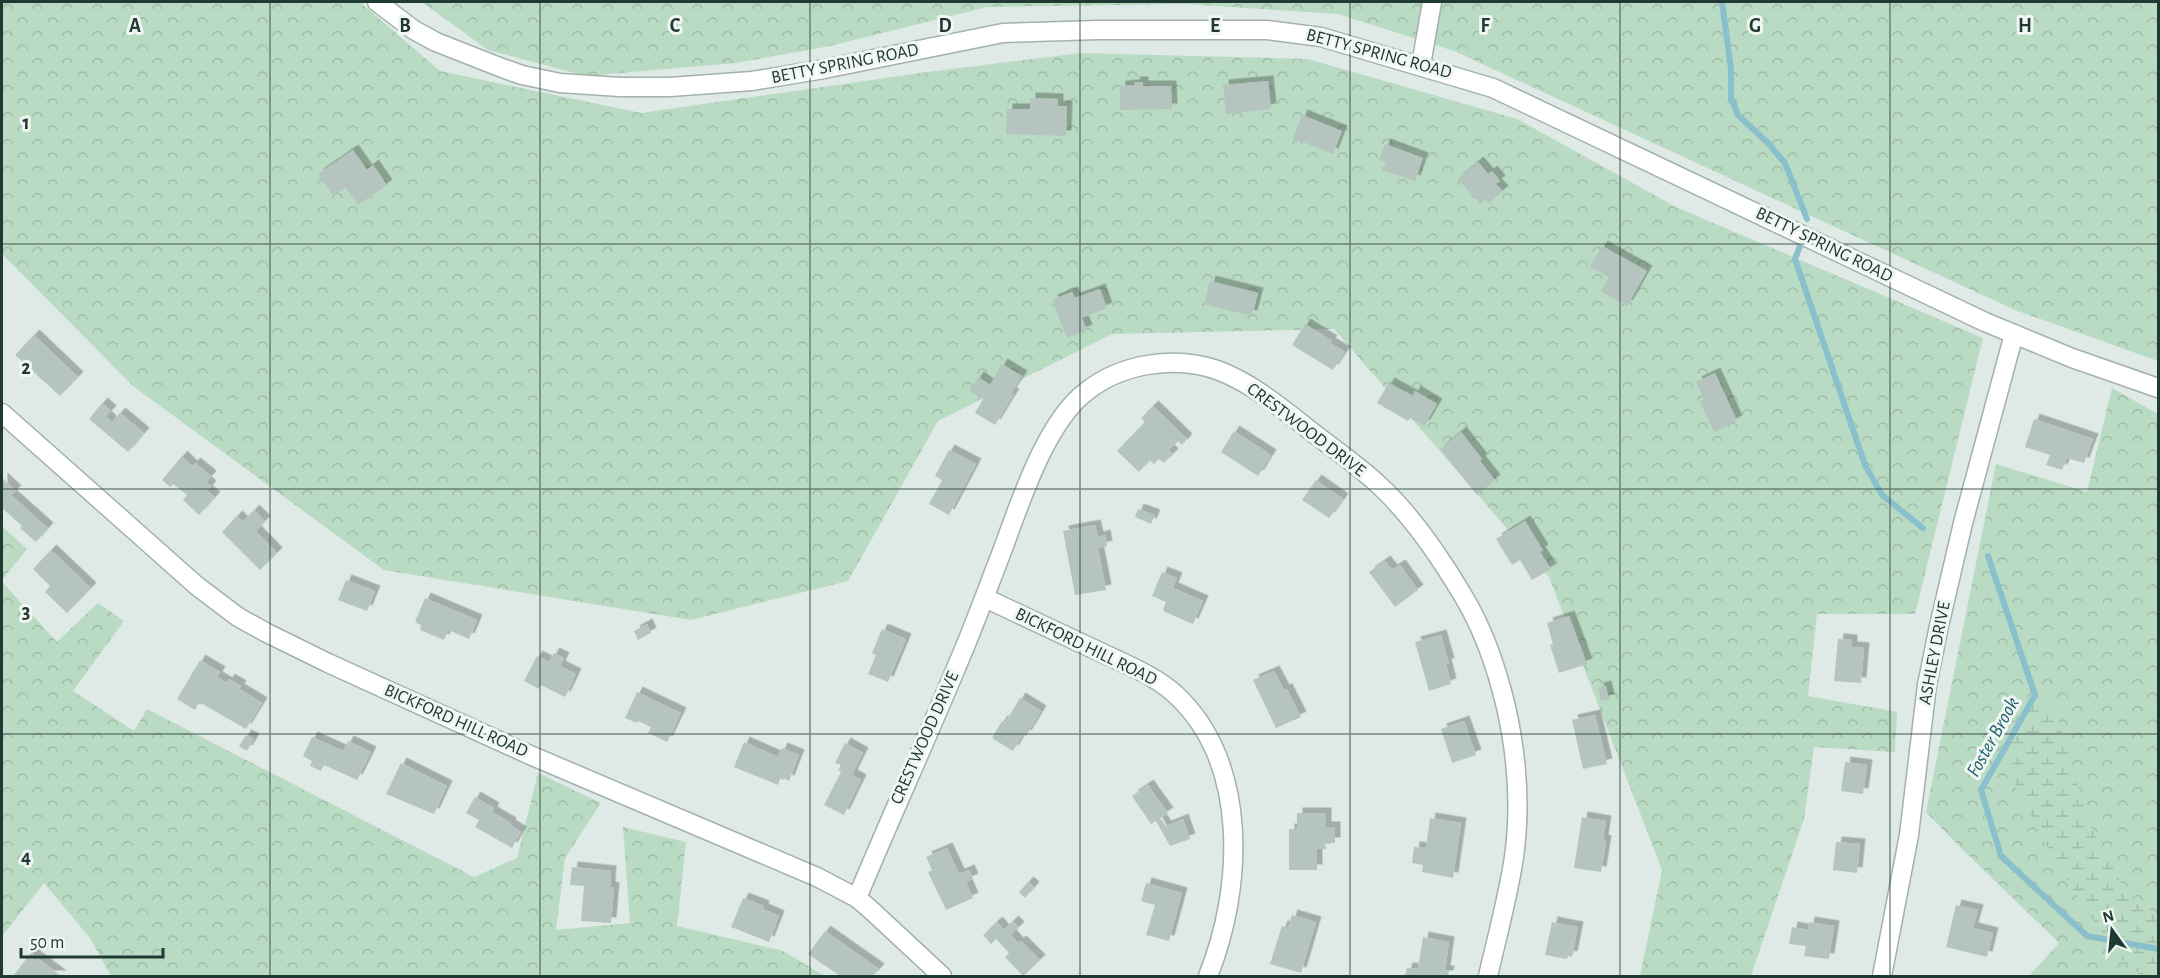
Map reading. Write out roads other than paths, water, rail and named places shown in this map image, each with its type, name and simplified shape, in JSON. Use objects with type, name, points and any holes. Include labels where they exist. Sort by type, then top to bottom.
[{"type":"street","name":"BETTY SPRING ROAD","points":[[377,2],[414,30],[466,55],[543,80],[596,85],[670,87],[752,81],[1003,33],[1098,30],[1284,31],[1340,41],[1493,88],[2014,334],[2072,358],[2158,388]]},
{"type":"street","points":[[1420,65],[1432,2]]},
{"type":"street","name":"ASHLEY DRIVE","points":[[1882,976],[1909,835],[1926,695],[1939,626],[1957,546],[2014,334]]},
{"type":"street","name":"CRESTWOOD DRIVE","points":[[857,898],[960,660],[1021,499],[1047,442],[1072,403],[1102,381],[1132,369],[1160,364],[1202,366],[1230,375],[1256,389],[1380,486],[1447,569],[1480,629],[1506,704],[1514,744],[1517,782],[1514,856],[1488,976]]},
{"type":"street","name":"BICKFORD HILL ROAD","points":[[2,413],[196,586],[238,617],[328,663],[530,754],[817,877],[857,898],[942,976]]},
{"type":"street","name":"BICKFORD HILL ROAD","points":[[984,598],[1130,666],[1161,683],[1184,703],[1208,738],[1225,779],[1231,806],[1233,834],[1229,893],[1218,944],[1208,976]]},
{"type":"waterway","name":"Foster Brook","points":[[1722,2],[1731,69],[1731,98],[1738,115],[1768,143],[1785,163],[1807,219]]},
{"type":"waterway","name":"Foster Brook","points":[[1800,246],[1795,259],[1865,465],[1882,495],[1923,528]]},
{"type":"waterway","name":"Foster Brook","points":[[1988,556],[2035,695],[1981,790],[2001,856],[2087,936],[2158,949]]}]
